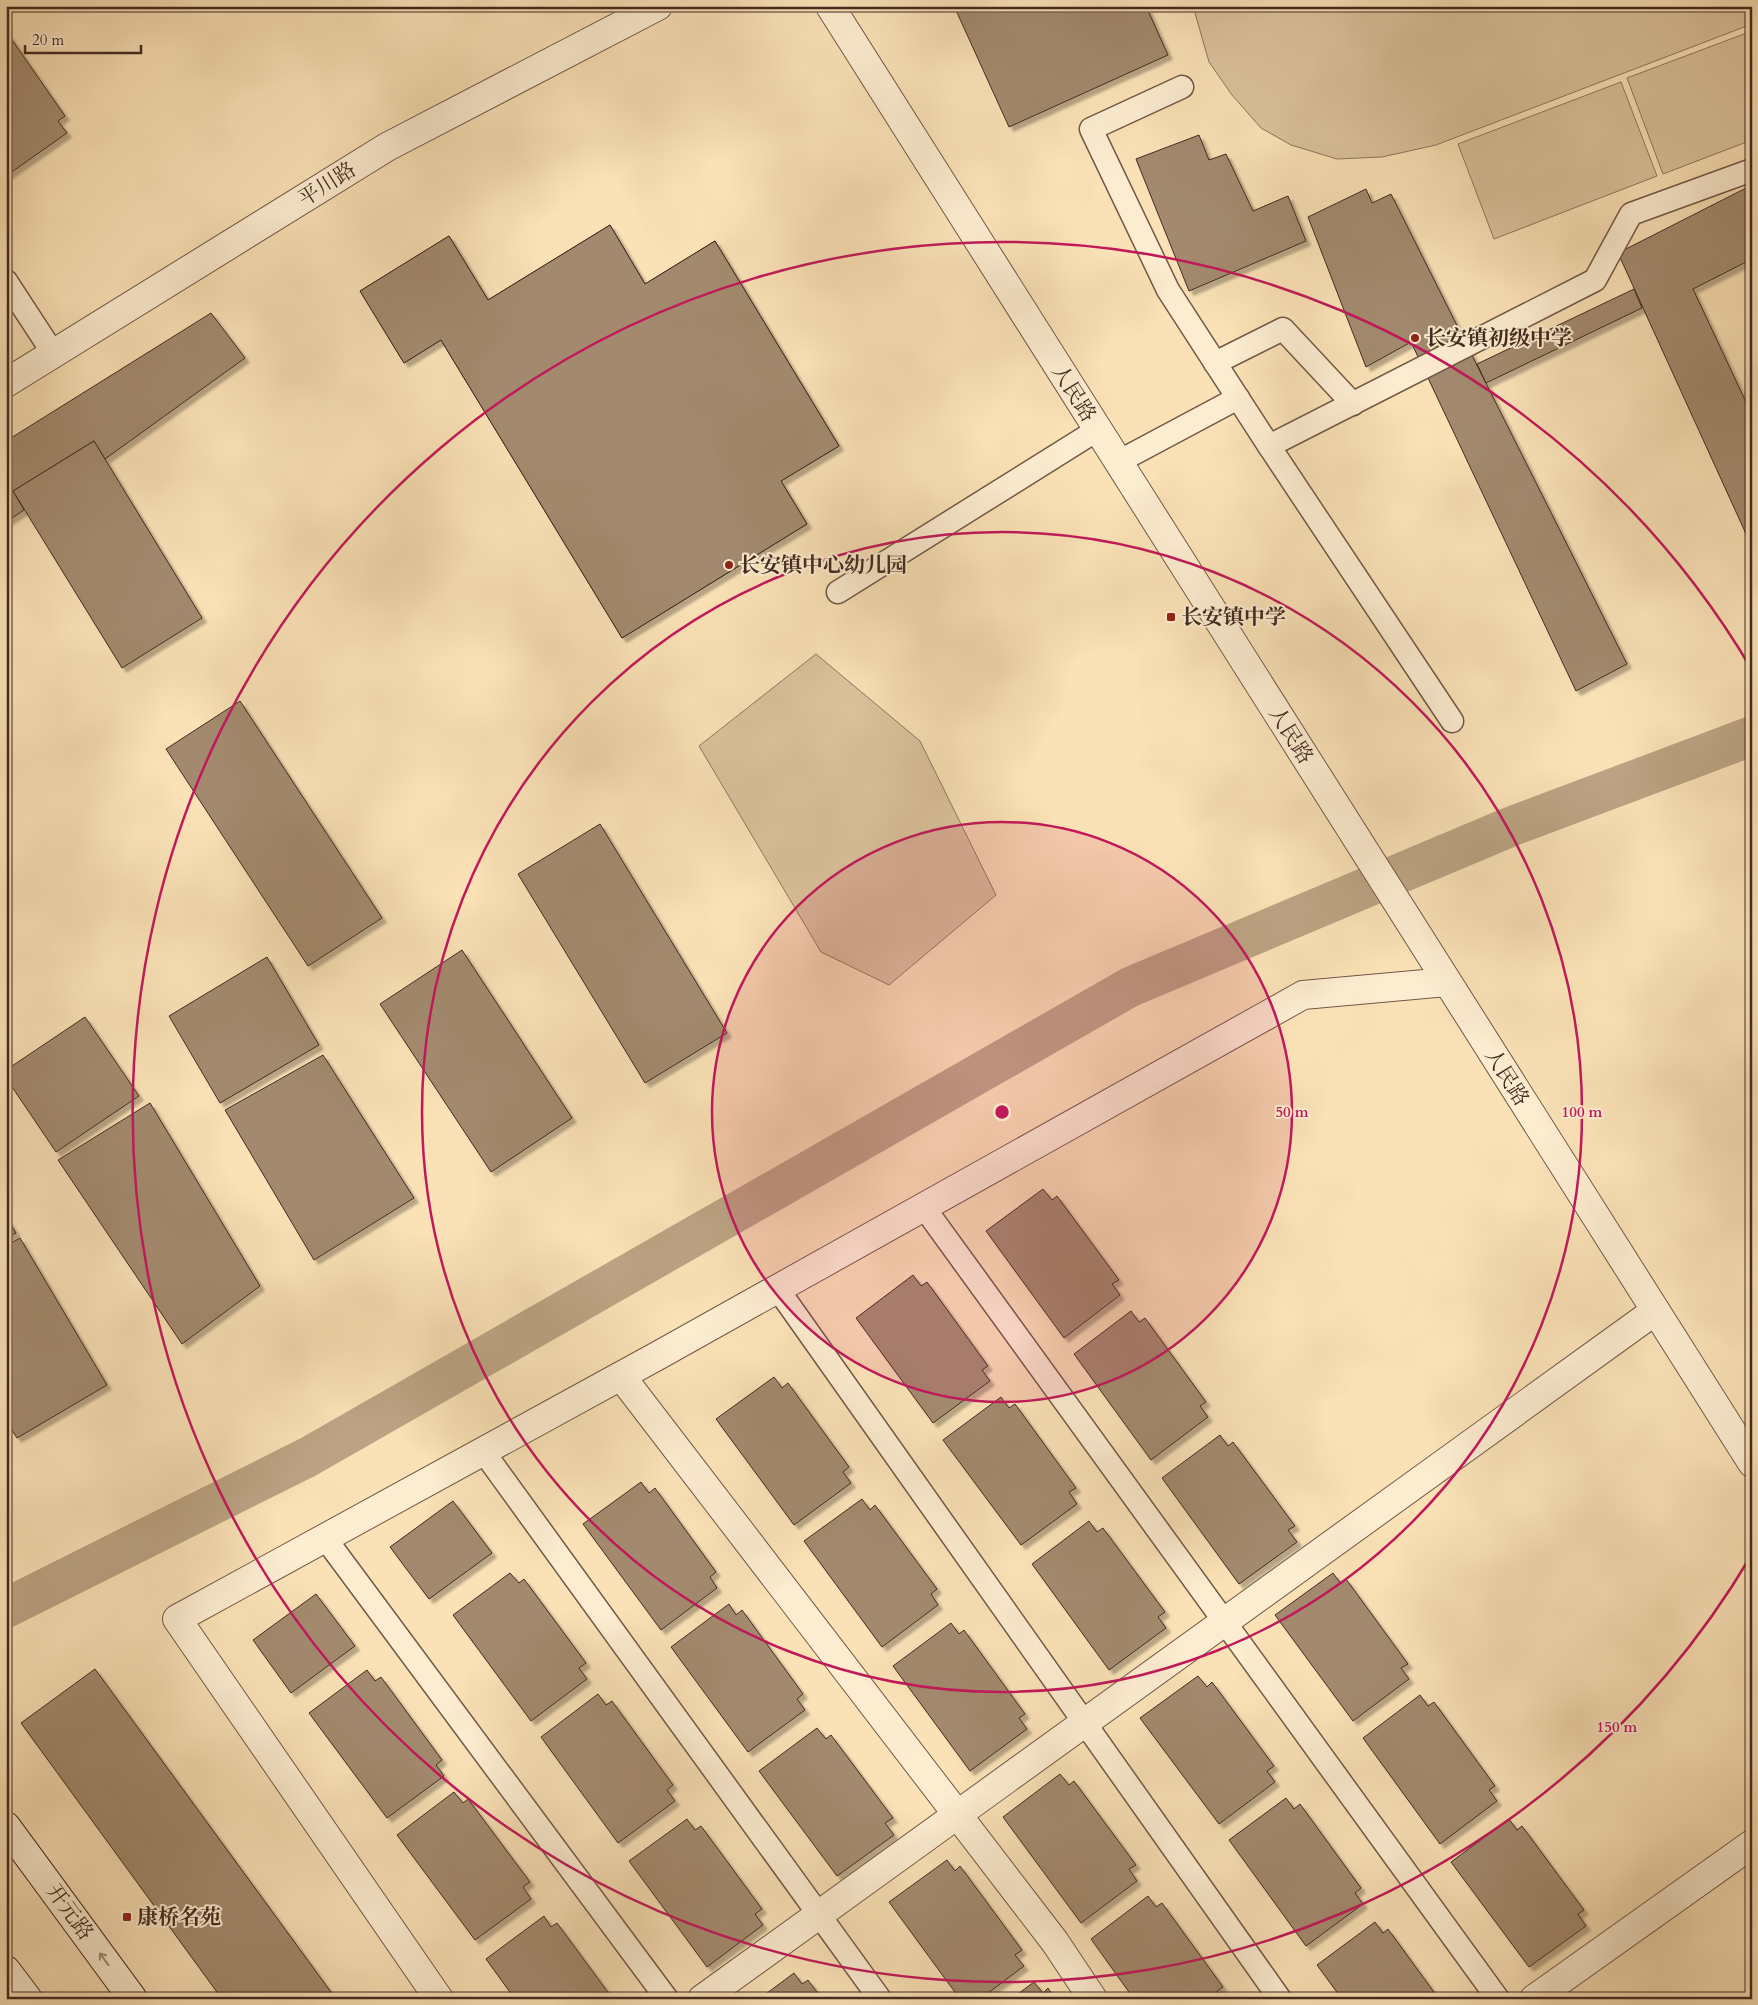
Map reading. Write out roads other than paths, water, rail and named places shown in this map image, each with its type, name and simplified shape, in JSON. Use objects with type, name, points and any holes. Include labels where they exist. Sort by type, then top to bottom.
[{"type":"street","name":"平川路","points":[[6,383],[387,147],[658,6]]},
{"type":"street","name":"人民路","points":[[830,6],[1752,1463]]},
{"type":"street","points":[[438,1999],[177,1619],[621,1376],[1303,994],[1441,972]]},
{"type":"street","points":[[702,1999],[1656,1311]]},
{"type":"street","points":[[621,1376],[1055,1942],[1093,1999]]},
{"type":"street","name":"开元路","points":[[6,1826],[133,1999]]},
{"type":"street","points":[[1534,1999],[1752,1844]]},
{"type":"street","points":[[6,1970],[28,1999]]},
{"type":"lane","points":[[1182,86],[1091,129],[1168,290],[1452,721]]},
{"type":"lane","points":[[1269,446],[1594,280],[1631,214],[1752,170]]},
{"type":"lane","points":[[6,281],[53,354]]},
{"type":"lane","points":[[1215,363],[1283,329],[1353,404]]},
{"type":"lane","points":[[1118,462],[1238,398]]},
{"type":"lane","points":[[838,592],[1097,430]]},
{"type":"lane","points":[[923,1206],[1498,1999]]},
{"type":"lane","points":[[777,1288],[1280,1999]]},
{"type":"lane","points":[[483,1451],[880,1999]]},
{"type":"lane","points":[[325,1538],[667,1999]]},
{"type":"waterway","points":[[6,1608],[308,1457],[1130,987],[1510,827],[1752,736]]},
{"type":"place","name":"长安镇初级中学","points":[[1415,338]]},
{"type":"place","name":"长安镇中心幼儿园","points":[[729,565]]},
{"type":"place","name":"长安镇中学","points":[[1171,617]]},
{"type":"place","name":"康桥名苑","points":[[127,1917]]}]
